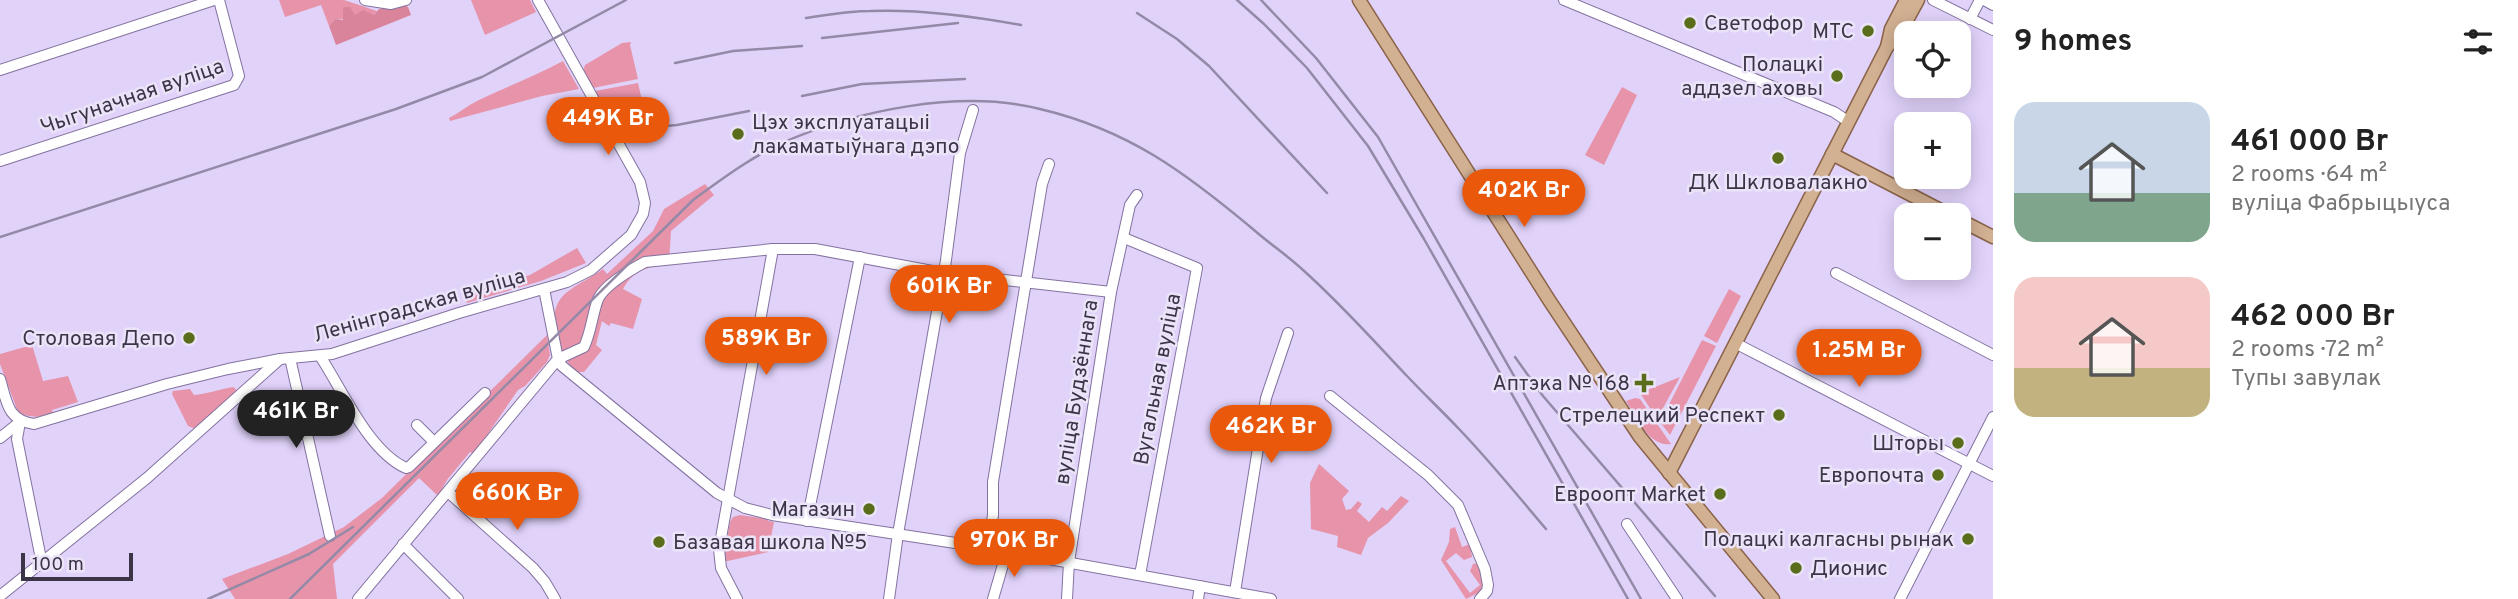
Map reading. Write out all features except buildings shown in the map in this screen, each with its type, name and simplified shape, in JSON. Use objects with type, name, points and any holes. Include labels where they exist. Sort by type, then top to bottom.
[{"type":"main road","points":[[1359,0],[1549,300],[1640,436],[1773,599]]},
{"type":"main road","points":[[1669,473],[1887,47],[1891,29],[1906,0]]},
{"type":"main road","points":[[1887,47],[1900,33],[1918,0]]},
{"type":"main road","points":[[1832,154],[1927,203]]},
{"type":"main road","points":[[1971,226],[1993,237]]},
{"type":"street","points":[[175,0],[193,6]]},
{"type":"street","points":[[0,70],[217,0]]},
{"type":"street","name":"Чыгуначная вуліца","points":[[0,161],[234,85],[239,76],[217,0]]},
{"type":"street","points":[[365,0],[379,4],[406,0]]},
{"type":"street","points":[[538,0],[640,182],[645,204],[637,226],[612,253],[579,276],[544,289]]},
{"type":"street","points":[[1564,0],[1823,107],[1849,121]]},
{"type":"street","points":[[1933,0],[1993,30]]},
{"type":"street","points":[[1970,19],[1982,0],[1993,5]]},
{"type":"street","points":[[889,599],[960,153],[973,110]]},
{"type":"street","points":[[988,548],[993,515],[993,482],[1042,184],[1049,164]]},
{"type":"street","name":"вуліца Будзённага","points":[[1067,599],[1069,562],[1111,292],[1130,205],[1137,195]]},
{"type":"street","name":"Вугальная вуліца","points":[[1124,238],[1197,268],[1140,575]]},
{"type":"street","points":[[358,599],[558,359],[584,346],[590,334],[599,298],[631,269],[645,262],[773,249],[815,249],[943,273],[1111,292]]},
{"type":"street","points":[[737,599],[718,559],[773,249]]},
{"type":"street","points":[[807,521],[860,257]]},
{"type":"street","points":[[1836,273],[1993,355]]},
{"type":"street","name":"Ленінградская вуліца","points":[[20,422],[34,424],[167,384],[285,358],[320,356],[544,289],[558,359]]},
{"type":"street","points":[[1235,592],[1266,398],[1288,333]]},
{"type":"street","points":[[1735,343],[1993,476]]},
{"type":"street","points":[[320,356],[356,419],[402,467],[409,467],[485,393]]},
{"type":"street","points":[[0,596],[147,478],[285,358],[330,536]]},
{"type":"street","points":[[558,359],[568,373],[729,501],[772,515],[1007,551],[1271,599]]},
{"type":"street","points":[[0,379],[9,410],[20,422]]},
{"type":"street","points":[[1330,396],[1428,475],[1458,505],[1485,569],[1487,591],[1480,599]]},
{"type":"street","points":[[1900,599],[1993,417]]},
{"type":"street","points":[[20,422],[17,439],[42,564]]},
{"type":"street","points":[[0,438],[20,422]]},
{"type":"street","points":[[417,425],[434,442]]},
{"type":"street","points":[[448,492],[533,568],[555,599]]},
{"type":"street","points":[[1627,524],[1678,599]]},
{"type":"street","points":[[403,544],[458,599]]},
{"type":"street","points":[[993,599],[1007,551]]},
{"type":"street","points":[[1198,599],[1200,586]]},
{"type":"shaded area","points":[[279,0],[344,0],[377,11],[374,15],[335,19],[329,26],[321,5],[285,17]]},
{"type":"shaded area","points":[[471,0],[530,0],[536,12],[485,35]]},
{"type":"shaded area","points":[[402,4],[408,7],[411,15],[336,45],[329,26],[335,19],[343,20],[343,7],[350,7],[355,15],[363,10],[374,15],[379,9]]},
{"type":"shaded area","points":[[631,42],[638,79],[593,88],[583,71],[585,65],[622,43]]},
{"type":"shaded area","points":[[563,61],[579,89],[542,96],[450,121],[449,118],[477,101]]},
{"type":"shaded area","points":[[638,83],[643,105],[609,115],[595,91]]},
{"type":"shaded area","points":[[1622,87],[1637,95],[1604,165],[1585,155]]},
{"type":"shaded area","points":[[705,184],[714,195],[671,231],[669,264],[637,273],[623,289],[642,299],[633,329],[611,323],[609,326],[602,321],[596,345],[602,350],[584,372],[575,372],[563,354],[556,333],[555,311],[559,301],[570,290],[603,269],[607,274],[653,231],[664,209]]},
{"type":"shaded area","points":[[577,248],[586,263],[541,281],[467,303],[463,294],[530,275]]},
{"type":"shaded area","points":[[1729,289],[1741,296],[1717,343],[1704,336]]},
{"type":"shaded area","points":[[547,335],[550,355],[547,362],[518,390],[474,454],[470,452],[447,480],[438,496],[419,478],[333,564],[337,599],[235,599],[222,579],[288,554],[344,527],[382,498]]},
{"type":"shaded area","points":[[1702,340],[1716,346],[1670,435],[1660,422]]},
{"type":"shaded area","points":[[32,345],[43,381],[68,376],[78,402],[52,410],[53,413],[44,416],[18,412],[0,364],[0,354]]},
{"type":"shaded area","points":[[1680,377],[1657,419],[1640,393]]},
{"type":"shaded area","points":[[233,387],[238,391],[196,429],[188,426],[172,394],[173,391],[190,389],[194,395]]},
{"type":"shaded area","points":[[1640,399],[1671,444],[1656,441],[1644,430],[1626,401]]},
{"type":"shaded area","points":[[1319,464],[1349,491],[1342,499],[1346,510],[1351,509],[1358,501],[1362,504],[1357,511],[1369,522],[1382,507],[1387,511],[1401,496],[1409,501],[1388,523],[1368,538],[1361,555],[1337,547],[1338,536],[1311,529],[1310,483]]},
{"type":"shaded area","points":[[740,515],[774,522],[768,552],[723,562],[730,522],[733,517]]},
{"type":"shaded area","points":[[1455,527],[1462,547],[1470,544],[1472,557],[1464,560],[1456,553],[1446,561],[1470,593],[1480,585],[1470,571],[1473,564],[1478,563],[1484,580],[1480,592],[1466,599],[1441,560],[1449,542],[1450,529]]},
{"type":"railway","points":[[0,237],[396,109],[482,77],[626,0]]},
{"type":"railway","points":[[1237,0],[1307,68],[1368,146],[1424,239],[1628,599]]},
{"type":"railway","points":[[1261,0],[1316,58],[1378,137],[1641,599]]},
{"type":"railway","points":[[806,18],[854,12],[908,11],[1021,25]]},
{"type":"railway","points":[[1137,13],[1177,39],[1209,66],[1327,193]]},
{"type":"railway","points":[[822,38],[958,23]]},
{"type":"railway","points":[[675,63],[733,51],[802,46]]},
{"type":"railway","points":[[802,96],[862,84],[965,79]]},
{"type":"railway","points":[[290,599],[693,200],[759,155],[811,131],[875,112],[943,102],[1009,103],[1072,118],[1129,141],[1180,172],[1229,209],[1330,295],[1470,441],[1546,529]]},
{"type":"railway","points":[[629,129],[677,125],[749,111]]},
{"type":"railway","points":[[1515,357],[1543,396],[1715,596]]},
{"type":"railway","points":[[208,599],[309,554],[353,527]]},
{"type":"place","name":"Светофор","points":[[1690,23]]},
{"type":"place","name":"МТС","points":[[1868,31]]},
{"type":"place","name":"Полацкі аддзел аховы","points":[[1837,76]]},
{"type":"place","name":"Цэх эксплуатацыі лакаматыўнага дэпо","points":[[738,134]]},
{"type":"place","name":"ДК Шкловалакно","points":[[1778,158]]},
{"type":"place","name":"Столовая Депо","points":[[189,338]]},
{"type":"place","name":"Аптэка № 168","points":[[1644,383]]},
{"type":"place","name":"Стрелецкий Респект","points":[[1779,415]]},
{"type":"place","name":"Шторы","points":[[1958,443]]},
{"type":"place","name":"Европочта","points":[[1938,475]]},
{"type":"place","name":"Евроопт Market","points":[[1720,494]]},
{"type":"place","name":"Магазин","points":[[869,509]]},
{"type":"place","name":"Полацкі калгасны рынак","points":[[1968,539]]},
{"type":"place","name":"Базавая школа №5","points":[[659,542]]},
{"type":"place","name":"Дионис","points":[[1796,568]]}]
